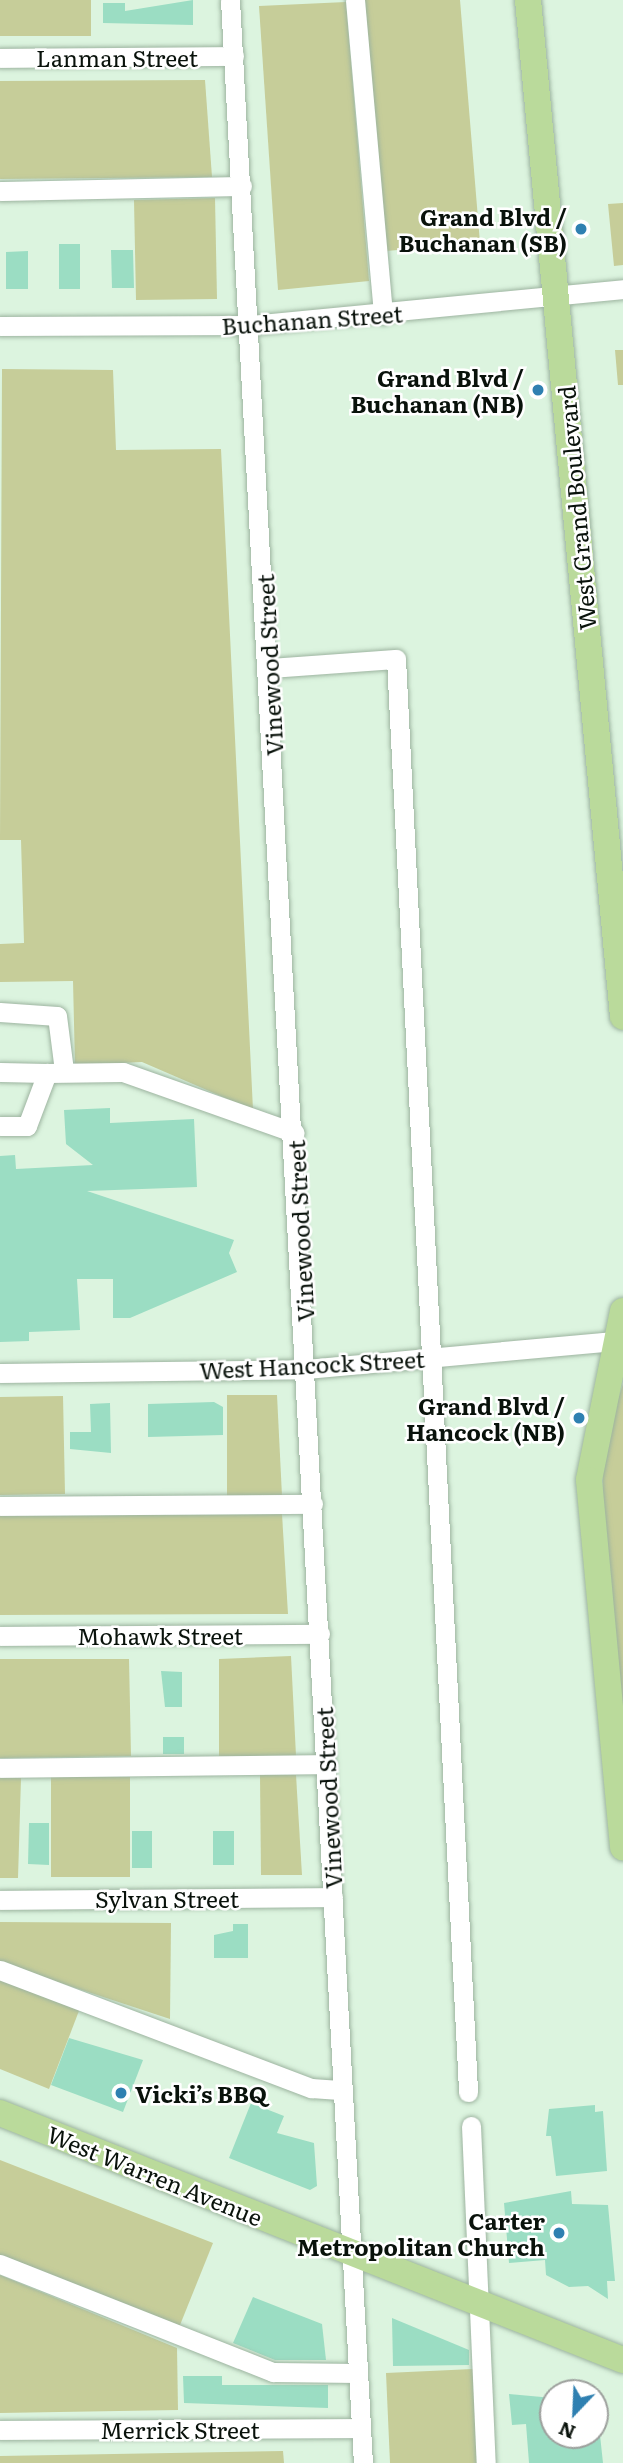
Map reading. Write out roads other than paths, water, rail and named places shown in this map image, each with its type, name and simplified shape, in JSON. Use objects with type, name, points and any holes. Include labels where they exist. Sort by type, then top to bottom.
[{"type":"main road","name":"West Grand Boulevard","points":[[527,0],[623,1017]]},
{"type":"main road","points":[[623,1311],[620,1340],[591,1460],[590,1502],[623,1847]]},
{"type":"main road","points":[[606,1393],[623,1373]]},
{"type":"main road","name":"West Warren Avenue","points":[[0,2113],[623,2360]]},
{"type":"street","name":"Vinewood Street","points":[[229,0],[251,325],[295,1133],[363,2463]]},
{"type":"street","points":[[355,0],[383,315]]},
{"type":"street","name":"Lanman Street","points":[[0,58],[234,56]]},
{"type":"street","points":[[0,191],[242,186]]},
{"type":"street","name":"Buchanan Street","points":[[0,326],[251,325],[383,315],[623,289]]},
{"type":"street","points":[[269,668],[396,659],[427,1358],[468,2092]]},
{"type":"street","points":[[0,1012],[57,1016],[55,1072],[27,1126],[0,1126]]},
{"type":"street","points":[[0,1072],[144,1077],[295,1133]]},
{"type":"street","name":"West Hancock Street","points":[[0,1373],[306,1369],[620,1340]]},
{"type":"street","points":[[0,1506],[313,1504]]},
{"type":"street","name":"Mohawk Street","points":[[0,1636],[320,1634]]},
{"type":"street","points":[[0,1768],[326,1764]]},
{"type":"street","name":"Sylvan Street","points":[[0,1900],[333,1897]]},
{"type":"street","points":[[0,1970],[311,2088],[343,2090]]},
{"type":"street","points":[[471,2126],[486,2463]]},
{"type":"street","points":[[0,2264],[273,2372],[358,2373]]},
{"type":"street","name":"Merrick Street","points":[[0,2430],[361,2428]]},
{"type":"place","name":"Grand Blvd / Buchanan (SB)","points":[[581,229]]},
{"type":"place","name":"Grand Blvd / Buchanan (NB)","points":[[538,390]]},
{"type":"place","name":"Grand Blvd / Hancock (NB)","points":[[579,1418]]},
{"type":"place","name":"Vicki’s BBQ","points":[[121,2093]]},
{"type":"place","name":"Carter Metropolitan Church","points":[[559,2233]]}]
